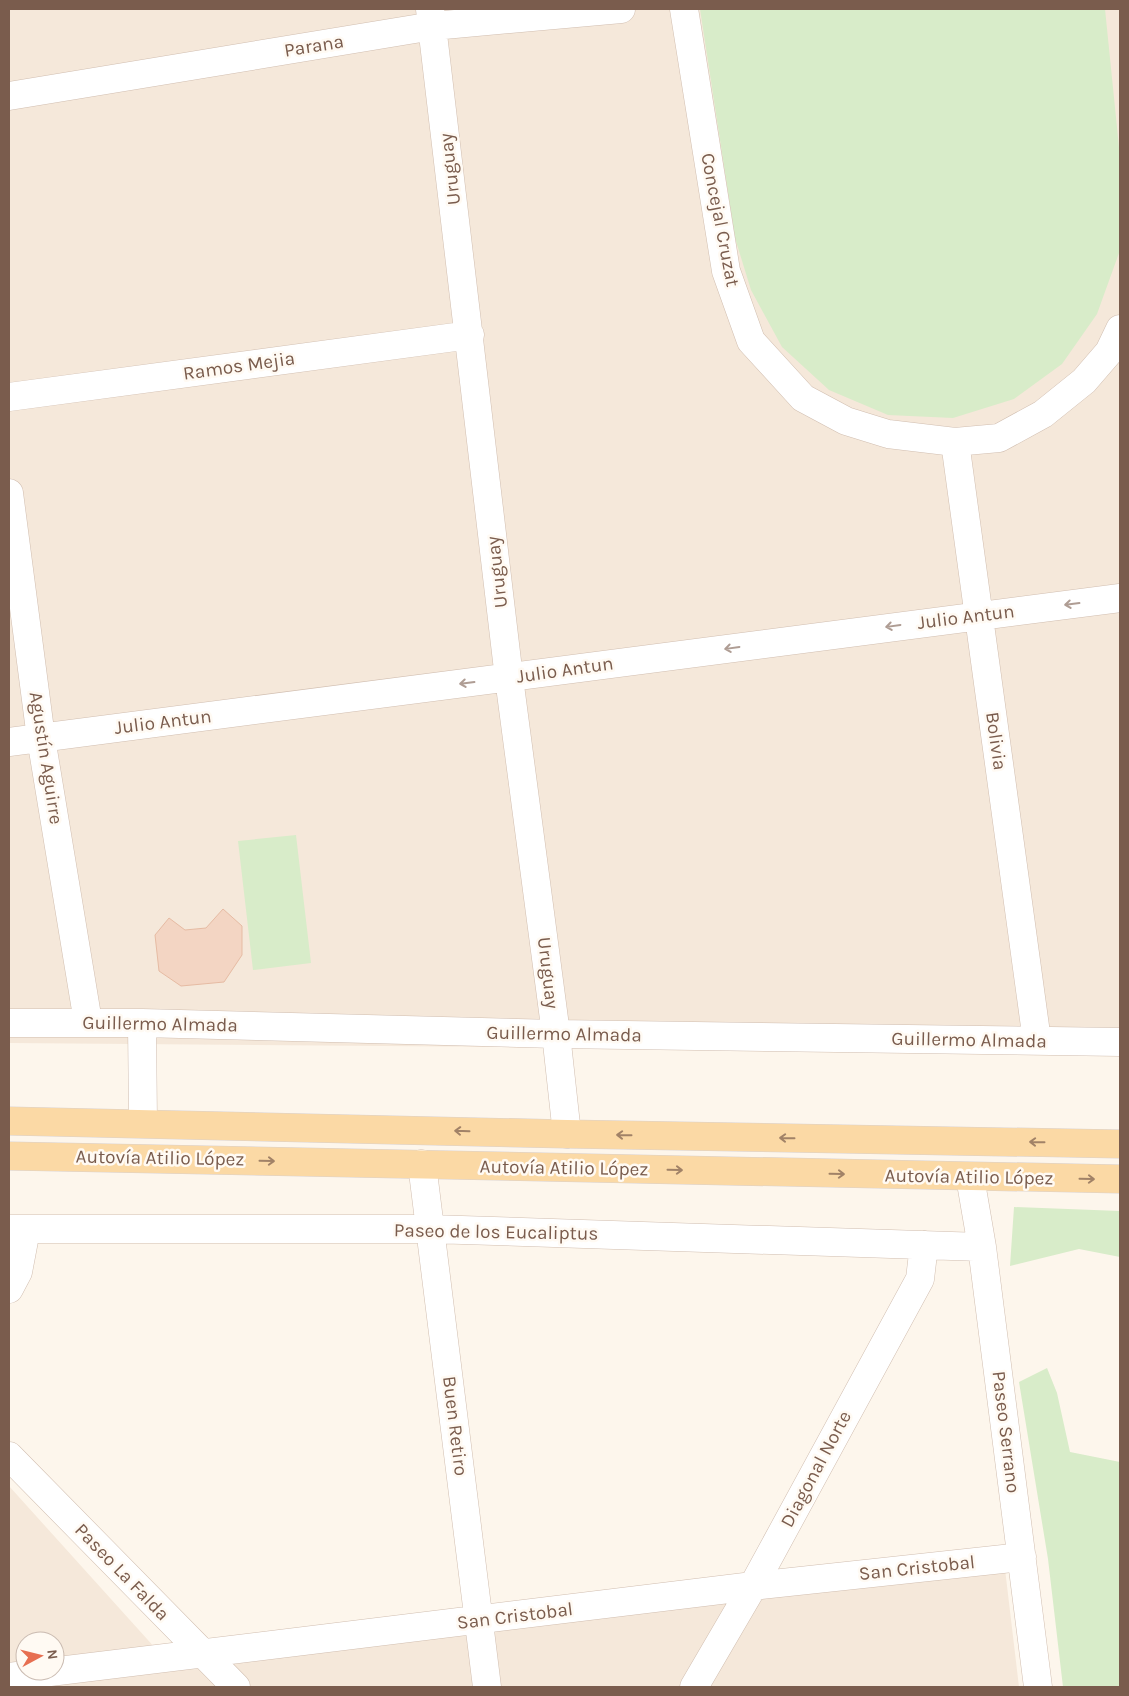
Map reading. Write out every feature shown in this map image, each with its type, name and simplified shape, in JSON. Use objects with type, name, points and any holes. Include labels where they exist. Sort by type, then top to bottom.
[{"type":"main road","name":"Autovía Atilio López","points":[[9,1121],[1120,1144]]},
{"type":"main road","name":"Autovía Atilio López","points":[[9,1156],[1120,1180]]},
{"type":"street","name":"Parana","points":[[9,96],[432,18],[621,9]]},
{"type":"street","name":"Concejal Cruzat","points":[[684,9],[726,271],[751,341],[803,398],[846,421],[888,434],[955,442],[999,438],[1044,414],[1084,381],[1109,352],[1120,328]]},
{"type":"street","name":"Uruguay","points":[[432,18],[509,678],[556,1034],[567,1134]]},
{"type":"street","name":"Ramos Mejia","points":[[9,397],[470,335]]},
{"type":"street","name":"Bolivia","points":[[955,442],[1037,1041]]},
{"type":"street","name":"Agustín Aguirre","points":[[9,494],[42,738],[88,1022]]},
{"type":"street","name":"Julio Antun","points":[[9,742],[1120,598]]},
{"type":"street","name":"Guillermo Almada","points":[[9,1023],[88,1022],[556,1034],[1120,1042]]},
{"type":"street","points":[[142,1023],[143,1123]]},
{"type":"street","name":"Buen Retiro","points":[[422,1164],[487,1687]]},
{"type":"street","name":"Paseo Serrano","points":[[970,1177],[982,1247],[1038,1687]]},
{"type":"street","name":"Paseo de los Eucaliptus","points":[[17,1230],[430,1229],[982,1247]]},
{"type":"street","points":[[9,1289],[18,1272],[17,1230]]},
{"type":"street","name":"Diagonal Norte","points":[[694,1687],[753,1586],[920,1279],[924,1245]]},
{"type":"street","name":"Paseo La Falda","points":[[9,1456],[236,1687]]},
{"type":"street","name":"San Cristobal","points":[[9,1677],[753,1586],[1022,1557]]},
{"type":"shaded area","points":[[9,9],[1120,9],[1120,1052],[9,1043]]},
{"type":"shaded area","points":[[9,1486],[175,1670],[1005,1569],[1019,1687],[9,1687]]},
{"type":"green space","points":[[700,9],[1105,9],[1120,157],[1119,253],[1097,314],[1062,364],[1014,399],[953,418],[888,415],[829,390],[782,347],[751,290],[735,238]]},
{"type":"green space","points":[[296,835],[311,963],[253,970],[238,841]]},
{"type":"green space","points":[[1014,1207],[1120,1211],[1120,1257],[1079,1249],[1010,1266]]},
{"type":"green space","points":[[1047,1368],[1057,1393],[1070,1452],[1120,1462],[1120,1687],[1063,1687],[1048,1559],[1019,1382]]},
{"type":"building","points":[[223,909],[242,926],[242,955],[224,982],[181,986],[159,971],[155,935],[169,918],[185,930],[206,928]]}]
